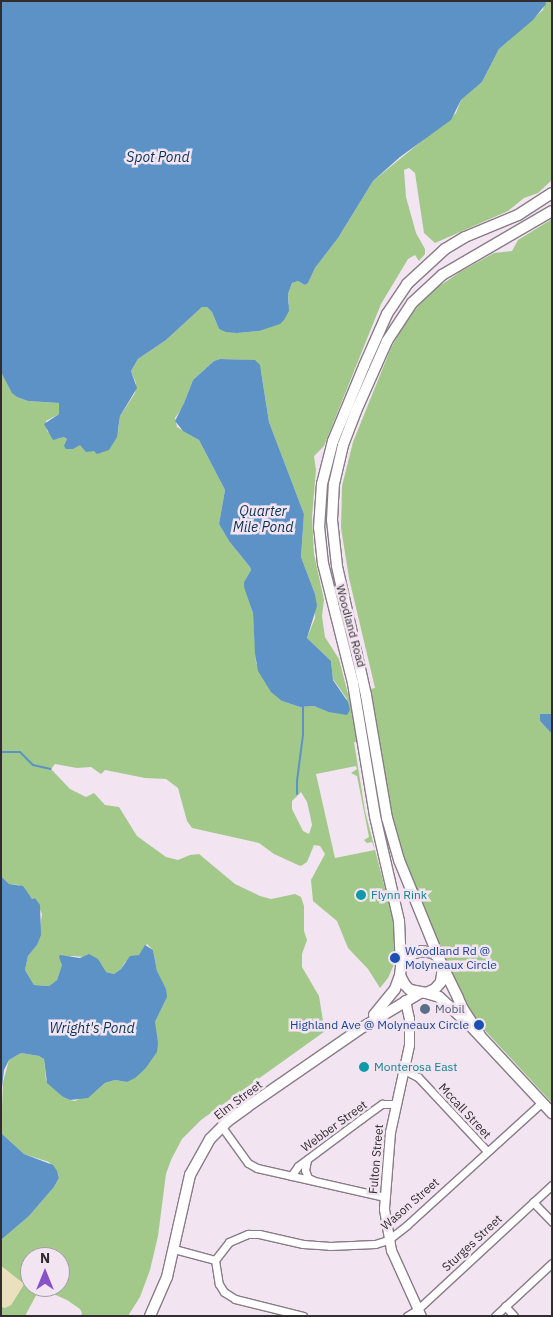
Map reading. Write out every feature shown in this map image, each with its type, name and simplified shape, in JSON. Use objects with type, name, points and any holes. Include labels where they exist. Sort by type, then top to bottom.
[{"type":"main road","name":"Woodland Road","points":[[480,1035],[463,1009],[441,962],[399,860],[365,721],[323,564],[319,506],[324,473],[333,441],[394,302],[411,279],[438,254],[465,237],[524,212],[552,193]]},
{"type":"main road","name":"Woodland Road","points":[[401,971],[399,921],[375,816],[365,721],[338,572],[334,540],[333,497],[337,467],[348,431],[385,345],[406,311],[442,275],[552,211]]},
{"type":"main road","points":[[487,227],[496,244]]},
{"type":"main road","points":[[394,302],[406,311]]},
{"type":"main road","points":[[423,993],[435,989],[441,982],[441,962],[427,951],[415,952],[404,960],[401,971],[406,986],[423,993],[439,997],[480,1035],[552,1113]]},
{"type":"main road","name":"Elm Street","points":[[363,1027],[384,1005],[395,989],[401,971]]},
{"type":"main road","name":"Elm Street","points":[[150,1316],[167,1278],[192,1170],[204,1147],[222,1127],[363,1027],[405,1000],[423,993]]},
{"type":"street","name":"Fulton Street","points":[[405,1000],[409,1037],[388,1148],[385,1197],[388,1240],[399,1271],[420,1313]]},
{"type":"street","name":"Mccall Street","points":[[404,1070],[418,1077],[487,1151]]},
{"type":"street","name":"Wason Street","points":[[215,1260],[229,1242],[248,1234],[259,1234],[303,1244],[330,1246],[375,1244],[388,1240],[406,1226],[542,1102]]},
{"type":"street","name":"Webber Street","points":[[291,1176],[296,1168],[308,1158],[378,1107],[388,1103],[395,1104]]},
{"type":"street","points":[[222,1127],[251,1165],[385,1197]]},
{"type":"street","points":[[308,1158],[305,1163],[305,1170],[308,1178],[315,1181]]},
{"type":"street","name":"Sturges Street","points":[[407,1316],[420,1313],[552,1185]]},
{"type":"street","points":[[533,1202],[552,1222]]},
{"type":"street","points":[[174,1249],[215,1260],[219,1284],[231,1297],[303,1316]]},
{"type":"street","points":[[495,1316],[552,1263]]},
{"type":"street","points":[[505,1306],[514,1316]]},
{"type":"green space","points":[[545,1],[552,1],[552,180],[538,193],[524,198],[508,211],[435,243],[424,233],[415,173],[409,168],[404,170],[406,197],[416,233],[425,249],[425,254],[419,261],[415,255],[408,259],[381,304],[324,446],[314,456],[316,470],[312,517],[314,554],[324,600],[322,616],[325,637],[339,659],[348,694],[375,688],[349,578],[341,528],[342,486],[353,442],[391,348],[406,321],[420,304],[438,287],[460,272],[494,253],[512,251],[518,240],[552,219],[552,714],[546,714],[540,721],[552,734],[552,1103],[468,1012],[463,1003],[403,859],[392,822],[379,743],[354,742],[365,811],[394,923],[395,962],[388,978],[380,988],[368,969],[348,948],[337,921],[313,901],[311,880],[325,854],[320,846],[314,845],[307,862],[301,866],[274,854],[259,843],[192,828],[187,821],[178,788],[166,779],[145,778],[105,770],[101,774],[91,767],[77,768],[55,764],[51,769],[70,789],[86,797],[94,793],[105,805],[119,807],[137,836],[166,857],[178,860],[190,855],[199,854],[235,884],[260,896],[271,899],[295,894],[301,897],[304,906],[304,931],[307,940],[302,954],[302,967],[319,996],[323,1021],[328,1029],[201,1120],[182,1139],[166,1174],[158,1236],[150,1270],[140,1297],[128,1316],[81,1316],[80,1309],[60,1297],[70,1297],[70,1247],[20,1247],[20,1281],[1,1266],[1,1240],[29,1216],[54,1187],[59,1178],[49,1162],[24,1154],[1,1133],[3,1082],[9,1060],[21,1053],[39,1056],[44,1059],[46,1080],[63,1097],[70,1100],[75,1101],[96,1091],[105,1083],[115,1080],[127,1082],[145,1069],[155,1031],[155,1022],[165,1001],[166,989],[158,976],[153,950],[147,944],[139,955],[125,962],[121,969],[114,974],[106,972],[84,957],[73,956],[65,957],[57,980],[49,986],[34,985],[25,970],[28,956],[37,945],[42,914],[35,898],[32,899],[19,885],[9,884],[1,876],[1,372],[17,397],[28,401],[59,403],[59,414],[46,421],[47,431],[57,439],[64,437],[67,439],[66,444],[80,445],[118,431],[120,416],[135,393],[136,383],[131,371],[138,359],[166,340],[202,307],[207,307],[212,312],[219,329],[237,333],[259,331],[289,304],[288,294],[292,283],[298,281],[305,285],[308,283],[315,268],[338,238],[373,181],[456,113],[461,100],[482,82],[499,49],[543,10]],"holes":[[[220,359],[249,360],[261,371],[269,422],[304,514],[301,557],[315,594],[315,618],[307,638],[331,661],[333,679],[347,699],[332,712],[314,706],[300,707],[282,701],[256,663],[253,613],[244,582],[251,570],[219,524],[225,490],[199,440],[177,427],[175,418],[182,408],[193,380],[214,361]],[[356,766],[357,769],[351,773],[357,776],[369,837],[364,840],[367,843],[372,842],[375,850],[335,858],[316,774]],[[301,792],[307,802],[312,825],[309,834],[303,831],[292,809],[292,801]]]},
{"type":"green space","points":[[20,1290],[20,1297],[35,1297],[25,1316],[1,1316],[1,1307],[11,1305]]},
{"type":"sand","points":[[1,1266],[20,1281],[20,1290],[11,1305],[5,1308],[1,1307]]},
{"type":"water","name":"Spot Pond","points":[[1,1],[545,1],[546,4],[533,20],[499,49],[482,82],[461,100],[451,120],[400,157],[373,181],[338,238],[315,268],[308,283],[305,285],[298,281],[292,283],[288,294],[289,311],[280,324],[259,331],[226,332],[219,329],[212,312],[207,307],[202,307],[166,340],[138,359],[131,371],[137,388],[120,416],[117,437],[109,450],[97,454],[94,451],[86,452],[80,445],[73,449],[66,449],[64,446],[67,439],[64,437],[53,440],[44,424],[59,414],[59,403],[28,401],[17,397],[12,393],[1,372]]},
{"type":"water","name":"Quarter Mile Pond","points":[[220,359],[255,360],[260,365],[269,422],[304,514],[301,557],[315,594],[317,606],[307,638],[331,661],[333,680],[348,702],[350,710],[347,715],[329,712],[314,706],[300,707],[282,701],[271,692],[258,671],[255,654],[253,613],[244,587],[244,582],[251,570],[219,524],[225,490],[199,440],[183,431],[175,421],[193,380],[214,361]]},
{"type":"water","points":[[540,714],[552,714],[552,734],[540,721]]},
{"type":"water","name":"Wright's Pond","points":[[1,876],[9,884],[23,886],[32,899],[35,898],[40,905],[41,935],[37,945],[28,956],[25,970],[34,985],[49,986],[57,980],[62,965],[60,955],[80,958],[89,954],[98,959],[106,972],[114,974],[121,969],[130,956],[139,955],[145,945],[153,950],[157,971],[166,989],[167,997],[155,1022],[158,1043],[157,1052],[145,1069],[135,1078],[127,1082],[115,1080],[105,1083],[88,1098],[70,1100],[63,1097],[47,1083],[44,1059],[39,1056],[21,1053],[9,1060],[4,1070],[1,1097]]},
{"type":"water","points":[[1,1133],[24,1154],[53,1165],[59,1178],[54,1187],[29,1216],[1,1240]]},
{"type":"waterway","points":[[297,794],[303,735],[303,706]]},
{"type":"waterway","points":[[1,752],[20,752],[33,765],[51,769]]},
{"type":"place","name":"Flynn Rink","points":[[361,895]]},
{"type":"place","name":"Woodland Rd @ Molyneaux Circle","points":[[395,958]]},
{"type":"place","name":"Mobil","points":[[425,1009]]},
{"type":"place","name":"Highland Ave @ Molyneaux Circle","points":[[479,1025]]},
{"type":"place","name":"Monterosa East","points":[[364,1067]]}]
